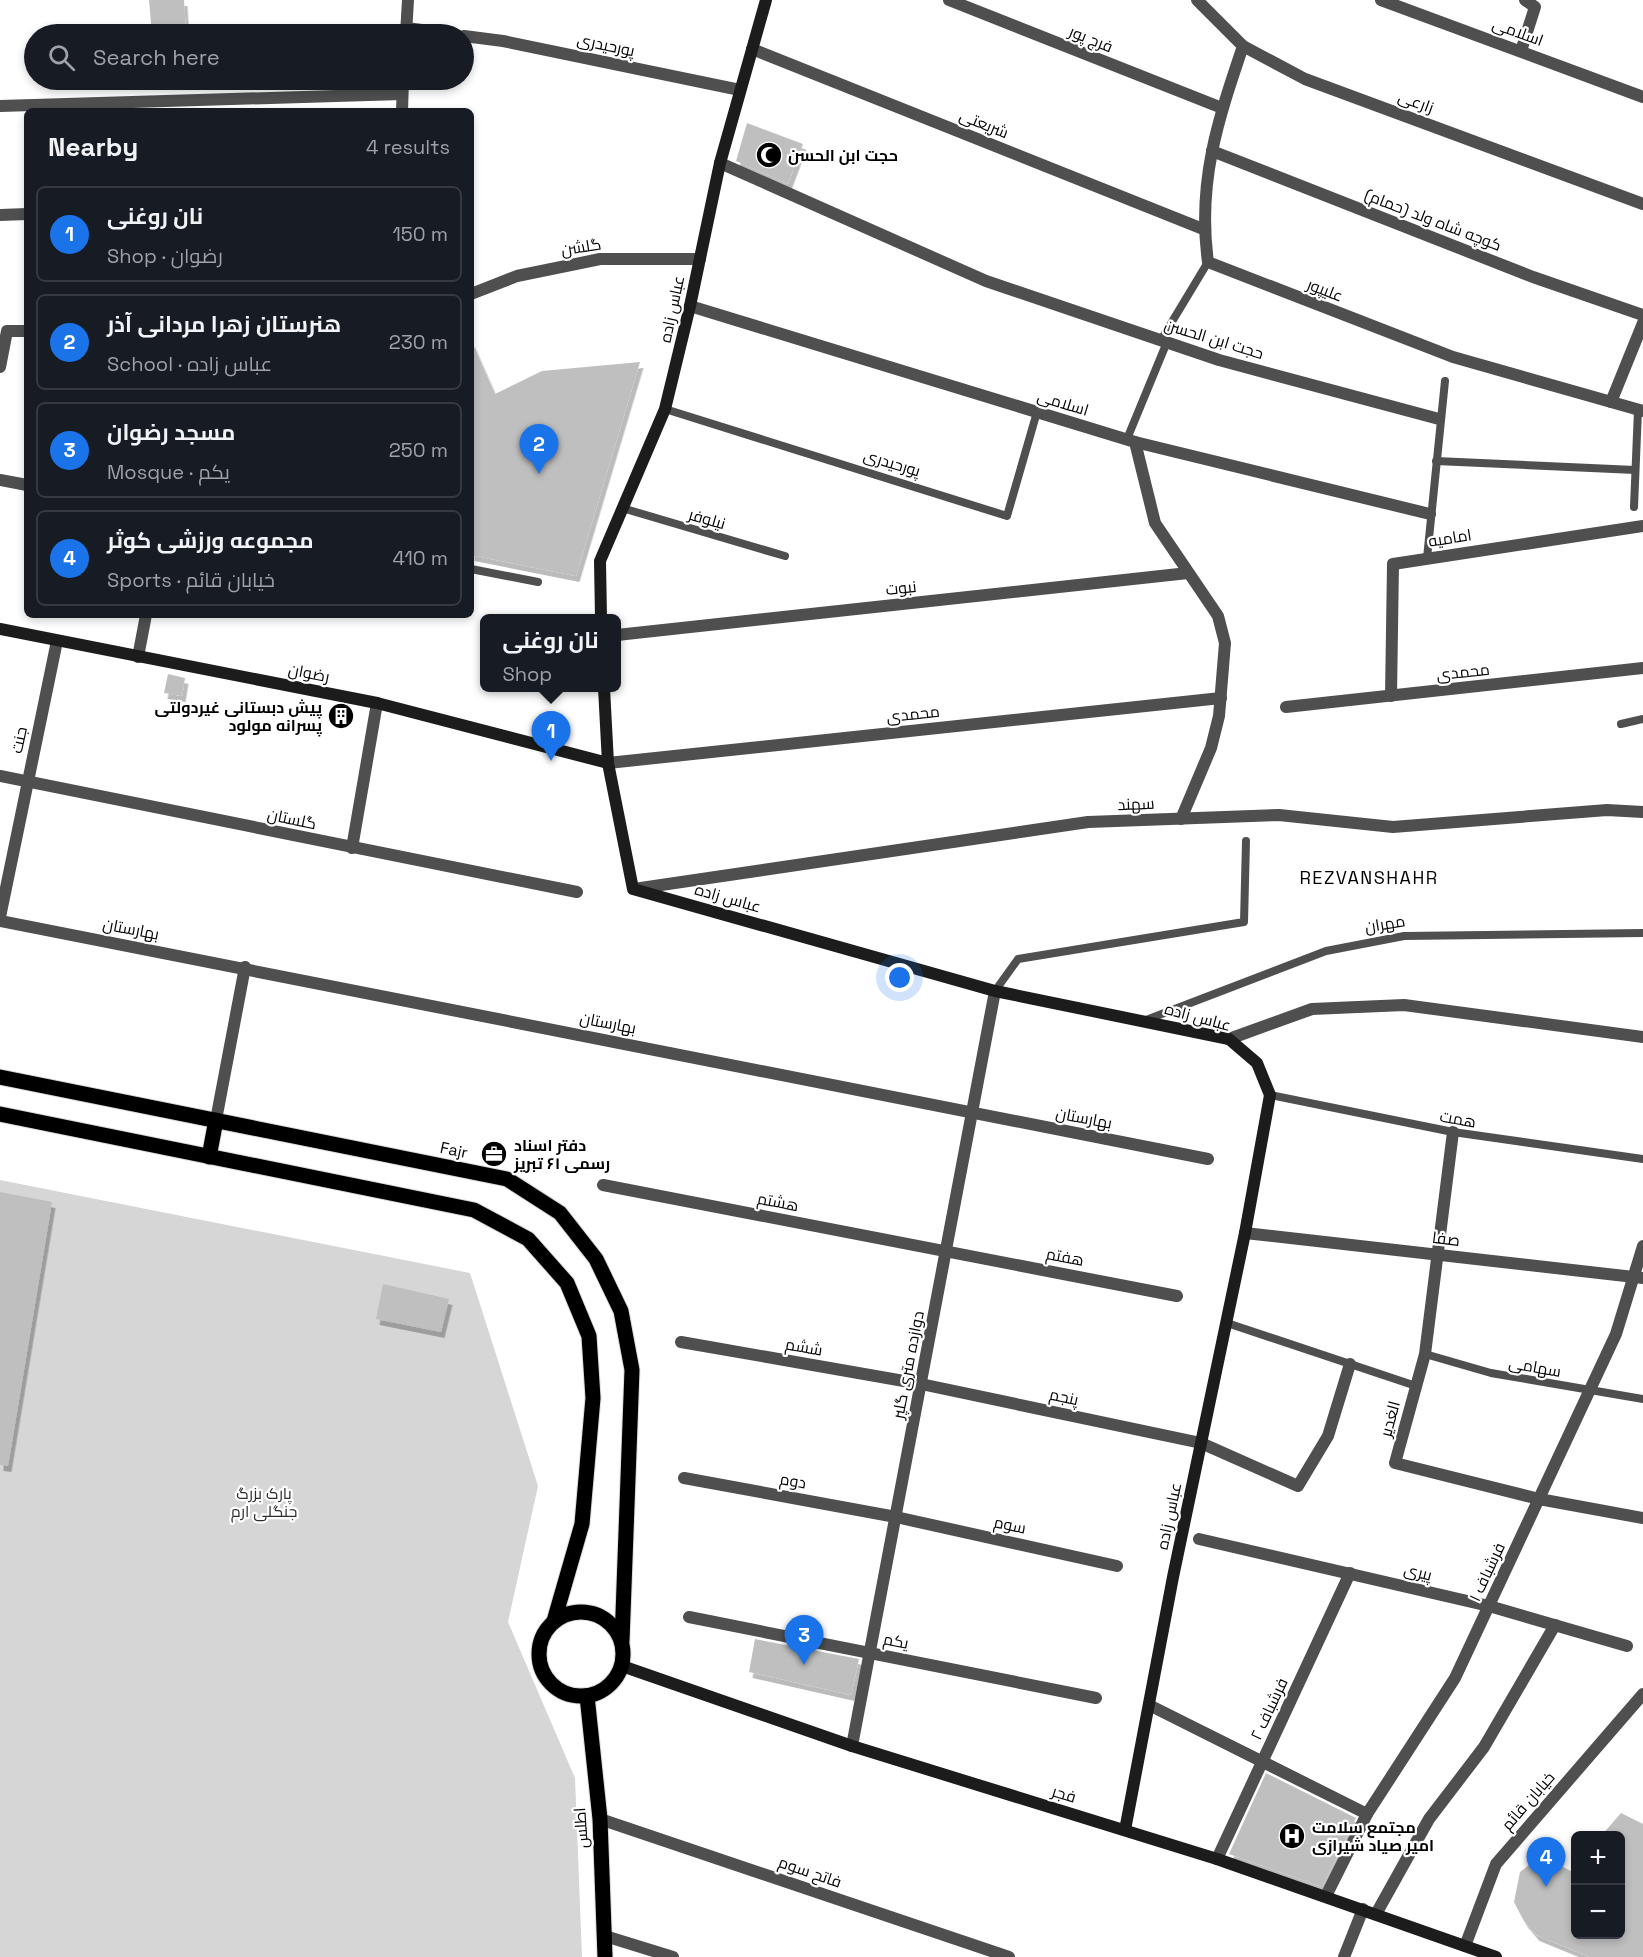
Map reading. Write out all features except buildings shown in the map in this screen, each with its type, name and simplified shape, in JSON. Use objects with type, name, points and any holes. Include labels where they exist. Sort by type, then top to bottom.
[{"type":"main road","name":"عباس زاده","points":[[601,614],[600,561],[665,409],[690,306],[720,163],[766,0]]},
{"type":"main road","name":"رضوان","points":[[0,629],[377,703],[608,763]]},
{"type":"main road","points":[[604,692],[608,763],[633,889]]},
{"type":"main road","name":"عباس زاده","points":[[633,889],[995,991],[1146,1020],[1229,1039],[1257,1063],[1270,1095],[1245,1233],[1125,1830]]},
{"type":"main road","name":"Fajr","points":[[0,1077],[507,1179],[560,1213],[596,1259],[621,1311],[632,1370],[622,1641]]},
{"type":"main road","points":[[0,1114],[474,1210],[528,1239],[567,1283],[589,1336],[593,1398],[582,1524],[555,1621]]},
{"type":"main road","points":[[209,1157],[216,1120]]},
{"type":"main road","points":[[580,1611],[593,1613],[606,1619],[615,1628],[622,1641],[622,1666],[609,1686],[587,1696],[573,1696],[549,1683],[538,1658],[545,1631],[566,1614],[580,1611]]},
{"type":"main road","name":"فجر","points":[[622,1666],[852,1746],[1217,1859],[1496,1957]]},
{"type":"main road","name":"اطلس","points":[[587,1696],[600,1819],[605,1957]]},
{"type":"street","points":[[406,24],[408,0]]},
{"type":"street","name":"فرج پور","points":[[949,0],[1222,108]]},
{"type":"street","name":"زارعی","points":[[1197,0],[1243,46],[1305,78],[1643,204]]},
{"type":"street","name":"اسلامی","points":[[1382,0],[1643,97]]},
{"type":"street","points":[[1521,51],[1534,7],[1525,0]]},
{"type":"street","name":"پورحیدری","points":[[474,37],[503,41],[740,90]]},
{"type":"street","points":[[1208,262],[1203,229],[1205,180],[1222,108],[1243,46]]},
{"type":"street","name":"شریعتی","points":[[752,49],[1203,229]]},
{"type":"street","points":[[402,90],[402,108]]},
{"type":"street","points":[[0,106],[402,94]]},
{"type":"street","name":"کوچه شاه ولد (حمام)","points":[[1212,151],[1533,277],[1643,315]]},
{"type":"street","name":"حجت ابن الحسن","points":[[720,163],[986,281],[1219,360],[1439,419]]},
{"type":"street","points":[[0,215],[24,214]]},
{"type":"street","name":"گلشن","points":[[474,293],[517,276],[600,259],[699,259]]},
{"type":"street","name":"علیپور","points":[[1208,262],[1453,357],[1641,410]]},
{"type":"street","name":"اسلامی","points":[[690,306],[1131,441],[1430,514]]},
{"type":"street","points":[[1611,402],[1643,323]]},
{"type":"street","points":[[0,367],[7,331],[24,331]]},
{"type":"street","points":[[1131,441],[1155,523],[1218,616],[1225,643],[1221,698],[1211,748],[1181,819]]},
{"type":"street","points":[[0,480],[24,484]]},
{"type":"street","name":"امامیه","points":[[1391,696],[1393,564],[1643,526]]},
{"type":"street","name":"نبوت","points":[[621,635],[1188,573]]},
{"type":"street","points":[[138,657],[145,618]]},
{"type":"street","name":"جنت","points":[[0,919],[57,641]]},
{"type":"street","name":"محمدی","points":[[1286,707],[1643,668]]},
{"type":"street","name":"محمدی","points":[[608,763],[1221,698]]},
{"type":"street","points":[[352,848],[377,703]]},
{"type":"street","name":"گلستان","points":[[0,776],[577,892]]},
{"type":"street","name":"سهند","points":[[633,889],[1088,822],[1279,815],[1393,827],[1607,810],[1643,812]]},
{"type":"street","name":"بهارستان","points":[[0,919],[1209,1159]]},
{"type":"street","points":[[216,1120],[245,968]]},
{"type":"street","name":"دوازده متری گلپر","points":[[852,1746],[995,991]]},
{"type":"street","points":[[1229,1039],[1312,1009],[1404,1005],[1643,1037]]},
{"type":"street","name":"الغدیر","points":[[1453,1132],[1440,1255],[1425,1354],[1395,1463],[1539,1499],[1643,1518]]},
{"type":"street","name":"هشتم","points":[[603,1185],[947,1251]]},
{"type":"street","name":"صفا","points":[[1245,1233],[1639,1278]]},
{"type":"street","name":"فرشباف ۱","points":[[1326,1896],[1367,1814],[1455,1678],[1616,1334],[1639,1278],[1643,1246]]},
{"type":"street","name":"هفتم","points":[[947,1251],[1177,1296]]},
{"type":"street","name":"ششم","points":[[681,1342],[921,1384]]},
{"type":"street","name":"پنجم","points":[[921,1384],[1201,1443],[1298,1486],[1328,1436],[1350,1364]]},
{"type":"street","name":"دوم","points":[[684,1478],[896,1517]]},
{"type":"street","name":"سوم","points":[[896,1517],[1117,1566]]},
{"type":"street","name":"پیری","points":[[1199,1539],[1489,1606],[1627,1646]]},
{"type":"street","name":"فرشباف ۲","points":[[1217,1859],[1350,1573]]},
{"type":"street","name":"یکم","points":[[689,1617],[1096,1698]]},
{"type":"street","points":[[1376,1914],[1429,1819],[1484,1747],[1555,1625]]},
{"type":"street","name":"خیابان قائم","points":[[1465,1946],[1496,1864],[1643,1694]]},
{"type":"street","points":[[1149,1705],[1367,1814]]},
{"type":"street","name":"فاتح سوم","points":[[600,1819],[1009,1957]]},
{"type":"street","points":[[1344,1957],[1363,1909]]},
{"type":"street","points":[[605,1936],[673,1957]]},
{"type":"lane","points":[[1131,441],[1164,341],[1208,262]]},
{"type":"lane","points":[[1427,558],[1439,419],[1445,381]]},
{"type":"lane","name":"پورحیدری","points":[[665,409],[1006,516],[1037,412]]},
{"type":"lane","points":[[1634,507],[1641,410]]},
{"type":"lane","points":[[1436,461],[1635,470]]},
{"type":"lane","name":"نیلوفر","points":[[622,508],[785,556]]},
{"type":"lane","points":[[474,570],[538,582]]},
{"type":"lane","points":[[1621,724],[1643,719]]},
{"type":"lane","points":[[995,991],[1018,959],[1244,922],[1246,841]]},
{"type":"lane","name":"مهران","points":[[1146,1020],[1326,951],[1404,936],[1643,933]]},
{"type":"lane","name":"همت","points":[[1270,1095],[1453,1132],[1643,1160]]},
{"type":"lane","points":[[1227,1323],[1416,1386]]},
{"type":"lane","name":"سهامی","points":[[1425,1354],[1491,1373],[1643,1399]]},
{"type":"green space","name":"پارک بزرگ جنگلی ارم","points":[[0,1180],[470,1273],[538,1486],[508,1622],[575,1778],[582,1957],[0,1957]]},
{"type":"place","name":"حجت ابن الحسن","points":[[769,155]]},
{"type":"place","name":"هنرستان زهرا مردانی آذر","points":[[539,474]]},
{"type":"place","name":"پیش دبستانی غیردولتی پسرانه مولود","points":[[341,716]]},
{"type":"place","name":"نان روغنی","points":[[551,761]]},
{"type":"place","name":"دفتر اسناد رسمی ۶۱ تبریز","points":[[494,1154]]},
{"type":"place","name":"مسجد رضوان","points":[[804,1665]]},
{"type":"place","name":"مجتمع سلامت امیر صیاد شیرازی","points":[[1292,1836]]},
{"type":"place","name":"مجموعه ورزشی کوثر","points":[[1546,1887]]},
{"type":"district","name":"REZVANSHAHR","points":[[1369,877]]}]
